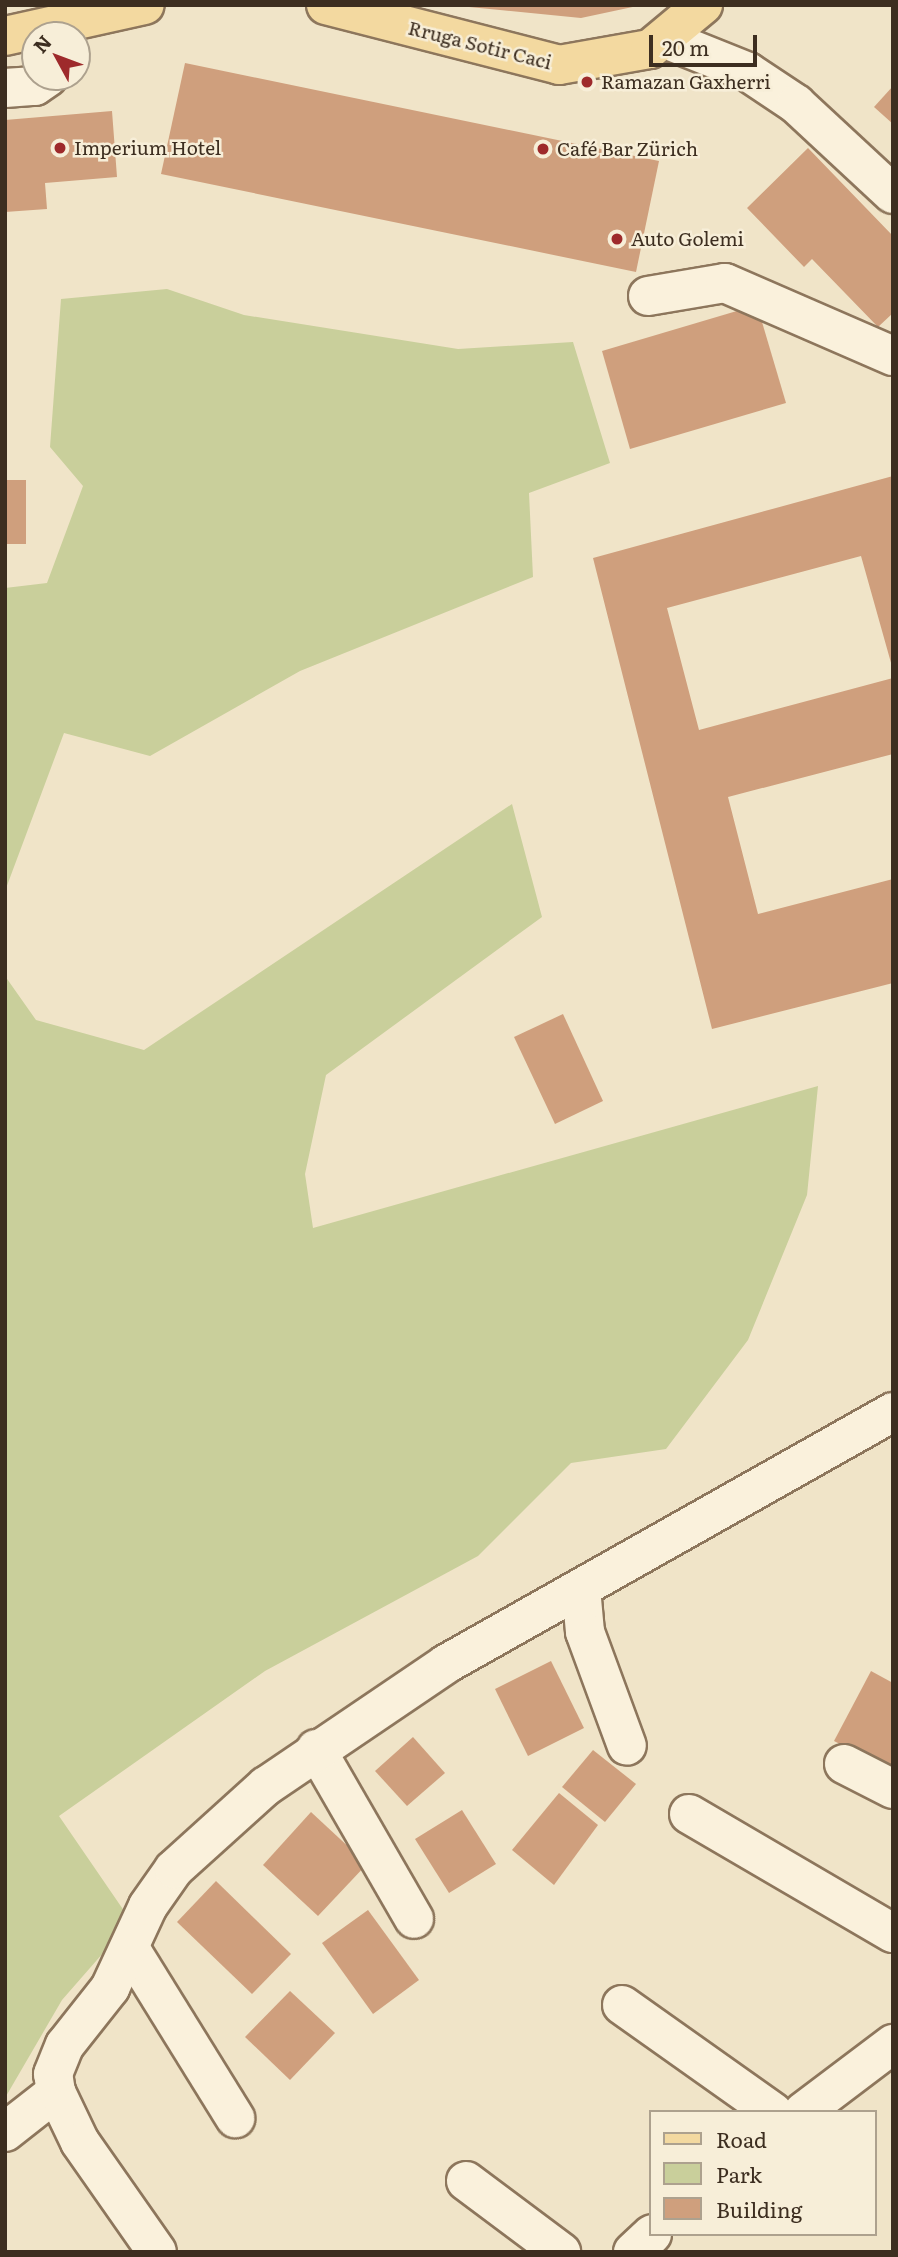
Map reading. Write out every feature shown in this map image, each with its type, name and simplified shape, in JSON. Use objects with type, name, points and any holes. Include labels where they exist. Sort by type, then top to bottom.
[{"type":"main road","points":[[91,28],[145,5]]},
{"type":"main road","name":"Rruga Sotir Caci","points":[[326,5],[559,65],[614,60],[668,40],[703,5]]},
{"type":"street","points":[[668,40],[747,72],[796,104],[893,194]]},
{"type":"street","points":[[648,296],[725,283],[893,356]]},
{"type":"street","points":[[156,2252],[80,2142],[56,2092],[52,2074],[65,2045],[131,1950],[148,1906],[174,1868],[316,1749],[581,1588],[882,1421]]},
{"type":"street","points":[[581,1588],[584,1632],[627,1746]]},
{"type":"street","points":[[316,1749],[414,1919]]},
{"type":"street","points":[[844,1764],[893,1789]]},
{"type":"street","points":[[689,1814],[893,1933]]},
{"type":"street","points":[[131,1950],[235,2118]]},
{"type":"street","points":[[622,2005],[770,2110]]},
{"type":"street","points":[[806,2110],[893,2043]]},
{"type":"street","points":[[5,2132],[56,2092]]},
{"type":"street","points":[[466,2181],[561,2252]]},
{"type":"street","points":[[633,2252],[650,2236]]},
{"type":"green space","points":[[167,289],[244,315],[458,349],[573,342],[610,463],[529,493],[533,577],[300,671],[150,756],[64,733],[5,891],[5,588],[47,583],[83,486],[50,447],[61,299]]},
{"type":"green space","points":[[512,804],[542,917],[326,1075],[305,1174],[313,1228],[818,1086],[807,1195],[748,1340],[666,1449],[571,1463],[478,1556],[265,1671],[59,1816],[131,1921],[62,2000],[5,2098],[5,976],[36,1020],[144,1050]]},
{"type":"building","points":[[460,5],[642,5],[581,18],[459,6]]},
{"type":"building","points":[[185,63],[659,161],[636,272],[161,174]]},
{"type":"building","points":[[893,86],[893,124],[874,107]]},
{"type":"building","name":"Imperium Hotel","points":[[112,111],[117,177],[45,183],[47,209],[5,212],[5,120]]},
{"type":"building","points":[[808,148],[893,236],[893,313],[878,327],[812,259],[804,267],[747,208]]},
{"type":"building","points":[[757,305],[786,403],[630,449],[602,351]]},
{"type":"building","points":[[893,476],[893,670],[861,556],[667,608],[699,730],[893,678],[893,754],[728,797],[758,914],[893,879],[893,983],[712,1029],[593,558]]},
{"type":"building","points":[[5,480],[26,480],[26,544],[5,544]]},
{"type":"building","points":[[563,1014],[603,1101],[555,1124],[514,1037]]},
{"type":"building","points":[[551,1661],[584,1728],[528,1756],[495,1689]]},
{"type":"building","points":[[871,1671],[893,1683],[893,1771],[834,1741]]},
{"type":"building","points":[[413,1737],[445,1773],[407,1806],[375,1771]]},
{"type":"building","points":[[593,1750],[636,1784],[605,1822],[562,1787]]},
{"type":"building","points":[[559,1793],[598,1825],[554,1885],[512,1850]]},
{"type":"building","points":[[462,1810],[496,1864],[449,1893],[415,1839]]},
{"type":"building","points":[[311,1812],[367,1864],[318,1916],[263,1865]]},
{"type":"building","points":[[216,1881],[291,1954],[252,1994],[177,1922]]},
{"type":"building","points":[[368,1910],[419,1980],[373,2014],[322,1943]]},
{"type":"building","points":[[290,1991],[335,2033],[290,2080],[245,2037]]},
{"type":"place","name":"Ramazan Gaxherri","points":[[587,82]]},
{"type":"place","name":"Imperium Hotel","points":[[60,148]]},
{"type":"place","name":"Café Bar Zürich","points":[[543,149]]},
{"type":"place","name":"Auto Golemi","points":[[617,239]]}]
